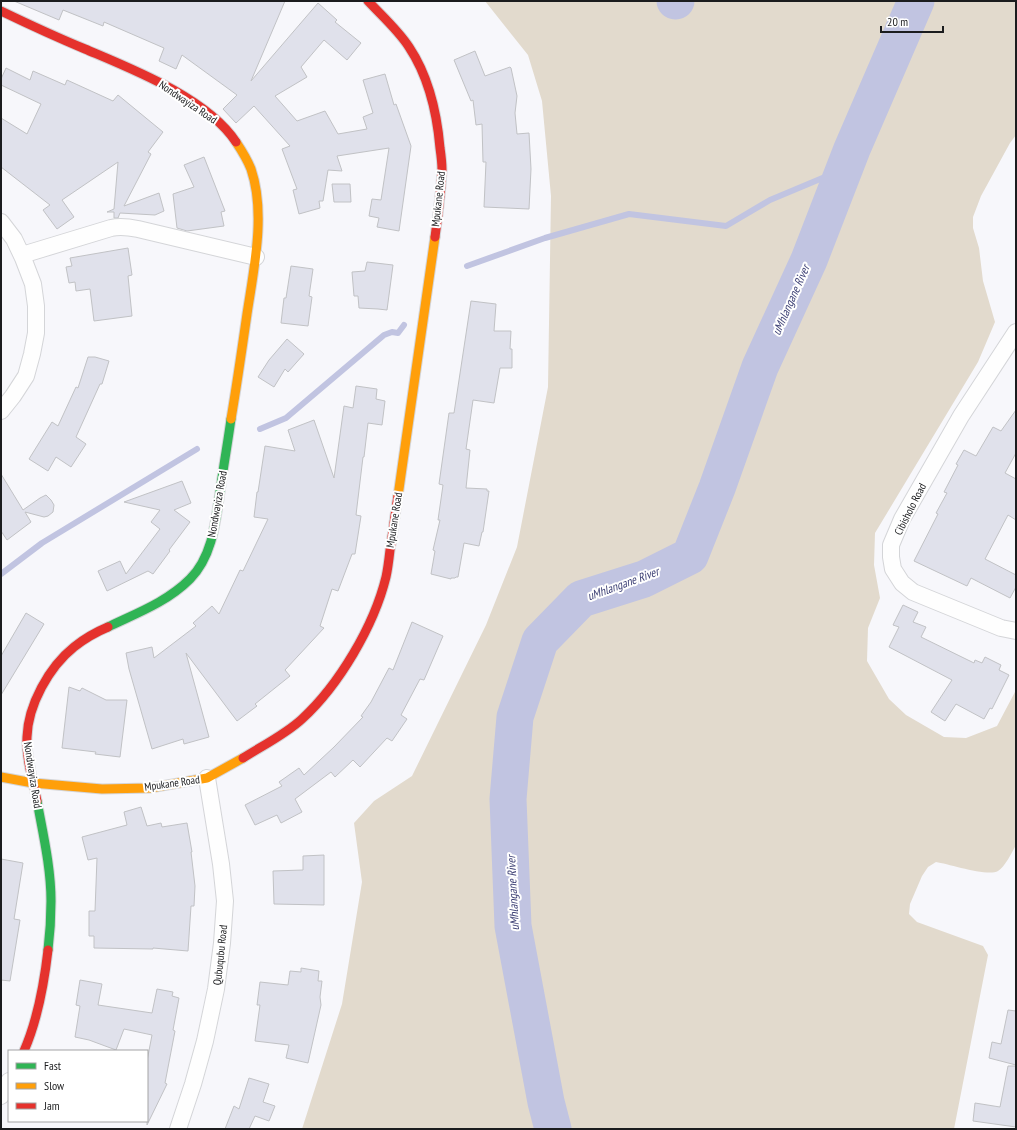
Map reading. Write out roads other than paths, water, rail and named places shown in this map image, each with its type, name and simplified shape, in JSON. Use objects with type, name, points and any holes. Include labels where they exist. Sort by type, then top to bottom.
[{"type":"street","name":"Mpukane Road","points":[[1,777],[33,784],[102,789],[150,788],[207,778],[276,738],[301,720],[320,700],[340,674],[363,637],[376,608],[386,577],[440,199],[442,168],[438,127],[430,92],[420,68],[409,47],[394,28],[368,1]]},
{"type":"street","name":"Nondwayiza Road","points":[[1,11],[151,78],[214,118],[233,138],[246,159],[257,199],[258,227],[256,257],[214,531],[208,550],[201,565],[190,580],[163,600],[98,631],[78,644],[61,660],[50,674],[40,692],[32,710],[27,727],[26,742],[50,878],[51,915],[46,974],[41,1001],[34,1026],[24,1050]]},
{"type":"street","points":[[1,222],[14,239],[22,255],[30,277],[36,306],[36,333],[26,376],[13,396],[1,410]]},
{"type":"street","points":[[22,255],[111,228],[127,226],[256,257]]},
{"type":"street","name":"Cibisholo Road","points":[[1016,332],[961,416],[902,519],[891,545],[891,557],[894,569],[902,583],[913,592],[1001,628],[1016,631]]},
{"type":"street","name":"Qubuqubu Road","points":[[178,1129],[194,1084],[205,1041],[216,989],[222,943],[225,901],[222,864],[207,778]]},
{"type":"street","points":[[1,1096],[8,1083]]},
{"type":"waterway","name":"uMhlangane River","points":[[553,1129],[546,1102],[513,926],[508,799],[515,717],[540,641],[581,599],[644,579],[690,556],[717,488],[760,367],[809,260],[852,149],[916,1]]},
{"type":"waterway","points":[[467,266],[545,238],[629,214],[726,226],[770,200],[844,169]]},
{"type":"waterway","points":[[260,429],[286,418],[384,335],[392,332],[398,333],[404,325]]},
{"type":"waterway","points":[[1,574],[42,543],[197,449]]}]
